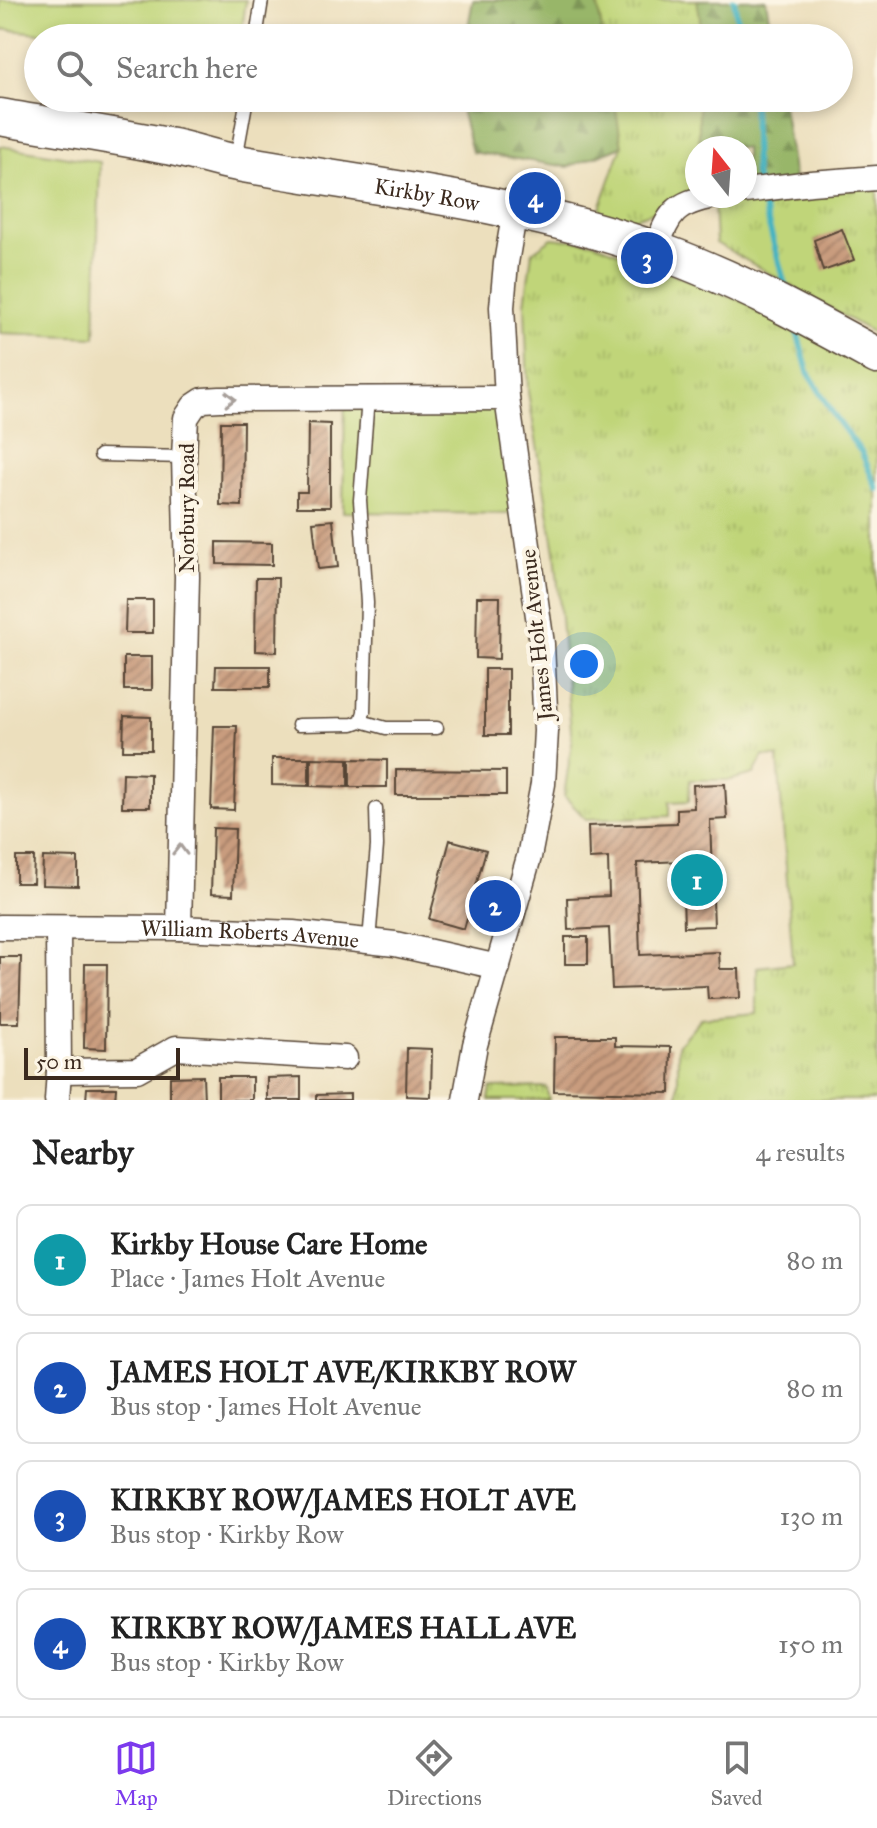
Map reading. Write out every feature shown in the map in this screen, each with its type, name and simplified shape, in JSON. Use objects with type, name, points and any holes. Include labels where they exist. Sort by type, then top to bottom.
[{"type":"street","name":"Kirkby Row","points":[[0,117],[171,146],[235,162],[515,210],[591,230],[712,271],[877,356]]},
{"type":"street","points":[[757,190],[877,178]]},
{"type":"street","points":[[655,250],[672,214],[685,203]]},
{"type":"street","name":"James Holt Avenue","points":[[465,1100],[475,1045],[529,857],[543,784],[546,731],[542,644],[507,398],[502,307],[515,210]]},
{"type":"street","name":"Norbury Road","points":[[179,928],[187,577],[186,418],[194,406],[203,400],[507,398]]},
{"type":"street","name":"William Roberts Avenue","points":[[0,927],[179,928],[293,933],[395,944],[498,967]]},
{"type":"street","points":[[57,1100],[58,929]]},
{"type":"street","points":[[59,1071],[137,1070],[176,1048],[345,1058]]},
{"type":"lane","points":[[258,24],[262,0]]},
{"type":"lane","points":[[235,162],[244,112]]},
{"type":"lane","points":[[361,721],[364,712],[367,603],[360,500],[368,398]]},
{"type":"lane","points":[[100,455],[184,457]]},
{"type":"lane","points":[[298,725],[353,724],[361,721],[386,728],[437,728]]},
{"type":"lane","points":[[369,941],[377,846],[376,809]]},
{"type":"green space","points":[[0,0],[246,0],[243,24],[24,24],[24,31],[0,29]]},
{"type":"green space","points":[[473,0],[600,0],[604,24],[469,24]]},
{"type":"green space","points":[[597,0],[697,0],[700,17],[700,24],[601,24]]},
{"type":"green space","points":[[697,0],[766,0],[770,24],[697,24]]},
{"type":"green space","points":[[462,112],[617,112],[622,146],[568,167],[472,152]]},
{"type":"green space","points":[[616,112],[699,112],[699,136],[685,136],[685,203],[592,230],[622,146]]},
{"type":"green space","points":[[697,112],[784,112],[795,185],[757,190],[757,136],[698,136]]},
{"type":"green space","points":[[0,146],[100,162],[95,337],[0,333]]},
{"type":"green space","points":[[877,184],[877,335],[716,243],[714,208],[757,208],[757,198]]},
{"type":"green space","points":[[552,238],[592,242],[772,313],[877,375],[877,1100],[678,1100],[678,1045],[701,1018],[757,1013],[757,967],[793,963],[778,757],[763,756],[754,774],[731,780],[690,780],[689,801],[670,802],[670,816],[586,819],[564,796],[572,742],[555,552],[528,392],[525,304],[532,252]]},
{"type":"green space","points":[[345,398],[507,398],[523,514],[343,512]]},
{"type":"green space","points":[[546,1087],[549,1100],[489,1100],[491,1088]]},
{"type":"building","points":[[842,229],[854,260],[823,271],[814,240]]},
{"type":"building","points":[[221,422],[243,422],[242,506],[220,505]]},
{"type":"building","points":[[308,423],[330,424],[330,507],[297,507],[297,492],[307,492]]},
{"type":"building","points":[[333,520],[338,567],[318,569],[313,522]]},
{"type":"building","points":[[217,542],[272,543],[272,565],[217,564]]},
{"type":"building","points":[[256,578],[278,578],[277,652],[255,651]]},
{"type":"building","points":[[477,597],[500,597],[499,659],[476,658]]},
{"type":"building","points":[[126,600],[153,600],[153,633],[125,633]]},
{"type":"building","points":[[124,657],[152,657],[152,690],[124,690]]},
{"type":"building","points":[[216,666],[270,666],[270,687],[215,687]]},
{"type":"building","points":[[485,669],[508,669],[508,735],[485,735]]},
{"type":"building","points":[[124,716],[151,717],[151,750],[123,750]]},
{"type":"building","points":[[214,726],[237,726],[234,810],[211,809]]},
{"type":"building","points":[[272,758],[309,758],[309,786],[272,785]]},
{"type":"building","points":[[311,758],[348,759],[348,787],[311,786]]},
{"type":"building","points":[[350,759],[387,760],[387,787],[350,787]]},
{"type":"building","points":[[396,770],[506,771],[506,795],[396,795]]},
{"type":"building","points":[[123,773],[150,774],[150,807],[122,807]]},
{"type":"building","points":[[725,784],[727,819],[710,820],[714,926],[684,927],[682,861],[637,863],[640,955],[719,952],[720,969],[739,969],[740,998],[708,999],[707,986],[612,989],[609,928],[568,930],[567,898],[609,896],[608,858],[589,859],[588,826],[677,823],[677,809],[694,808],[693,785]]},
{"type":"building","points":[[213,828],[235,829],[233,895],[211,894]]},
{"type":"building","points":[[450,840],[486,850],[464,929],[429,919]]},
{"type":"building","points":[[16,857],[34,857],[33,883],[16,883]]},
{"type":"building","points":[[43,857],[78,858],[78,886],[42,885]]},
{"type":"building","points":[[565,937],[588,937],[588,964],[565,964]]},
{"type":"building","points":[[0,957],[21,957],[19,1023],[0,1023]]},
{"type":"building","points":[[85,964],[107,964],[106,1049],[84,1048]]},
{"type":"building","points":[[555,1037],[615,1037],[615,1046],[671,1047],[670,1093],[554,1091]]},
{"type":"building","points":[[407,1048],[432,1049],[431,1097],[406,1096]]},
{"type":"building","points":[[203,1076],[204,1100],[170,1100],[170,1077]]},
{"type":"building","points":[[218,1077],[252,1077],[252,1100],[218,1100]]},
{"type":"building","points":[[301,1077],[301,1100],[267,1100],[267,1078]]},
{"type":"building","points":[[87,1088],[116,1088],[115,1100],[86,1100]]},
{"type":"building","points":[[350,1094],[350,1100],[316,1100],[316,1095]]},
{"type":"waterway","points":[[734,0],[738,24]]},
{"type":"waterway","points":[[753,112],[754,136]]},
{"type":"waterway","points":[[760,193],[786,288]]},
{"type":"waterway","points":[[797,332],[808,372],[835,417],[862,453],[877,489]]},
{"type":"place","name":"KIRKBY ROW/JAMES HALL AVE","points":[[535,198]]},
{"type":"place","name":"KIRKBY ROW/JAMES HOLT AVE","points":[[647,258]]},
{"type":"place","name":"Kirkby House Care Home","points":[[697,880]]},
{"type":"place","name":"JAMES HOLT AVE/KIRKBY ROW","points":[[495,906]]}]
